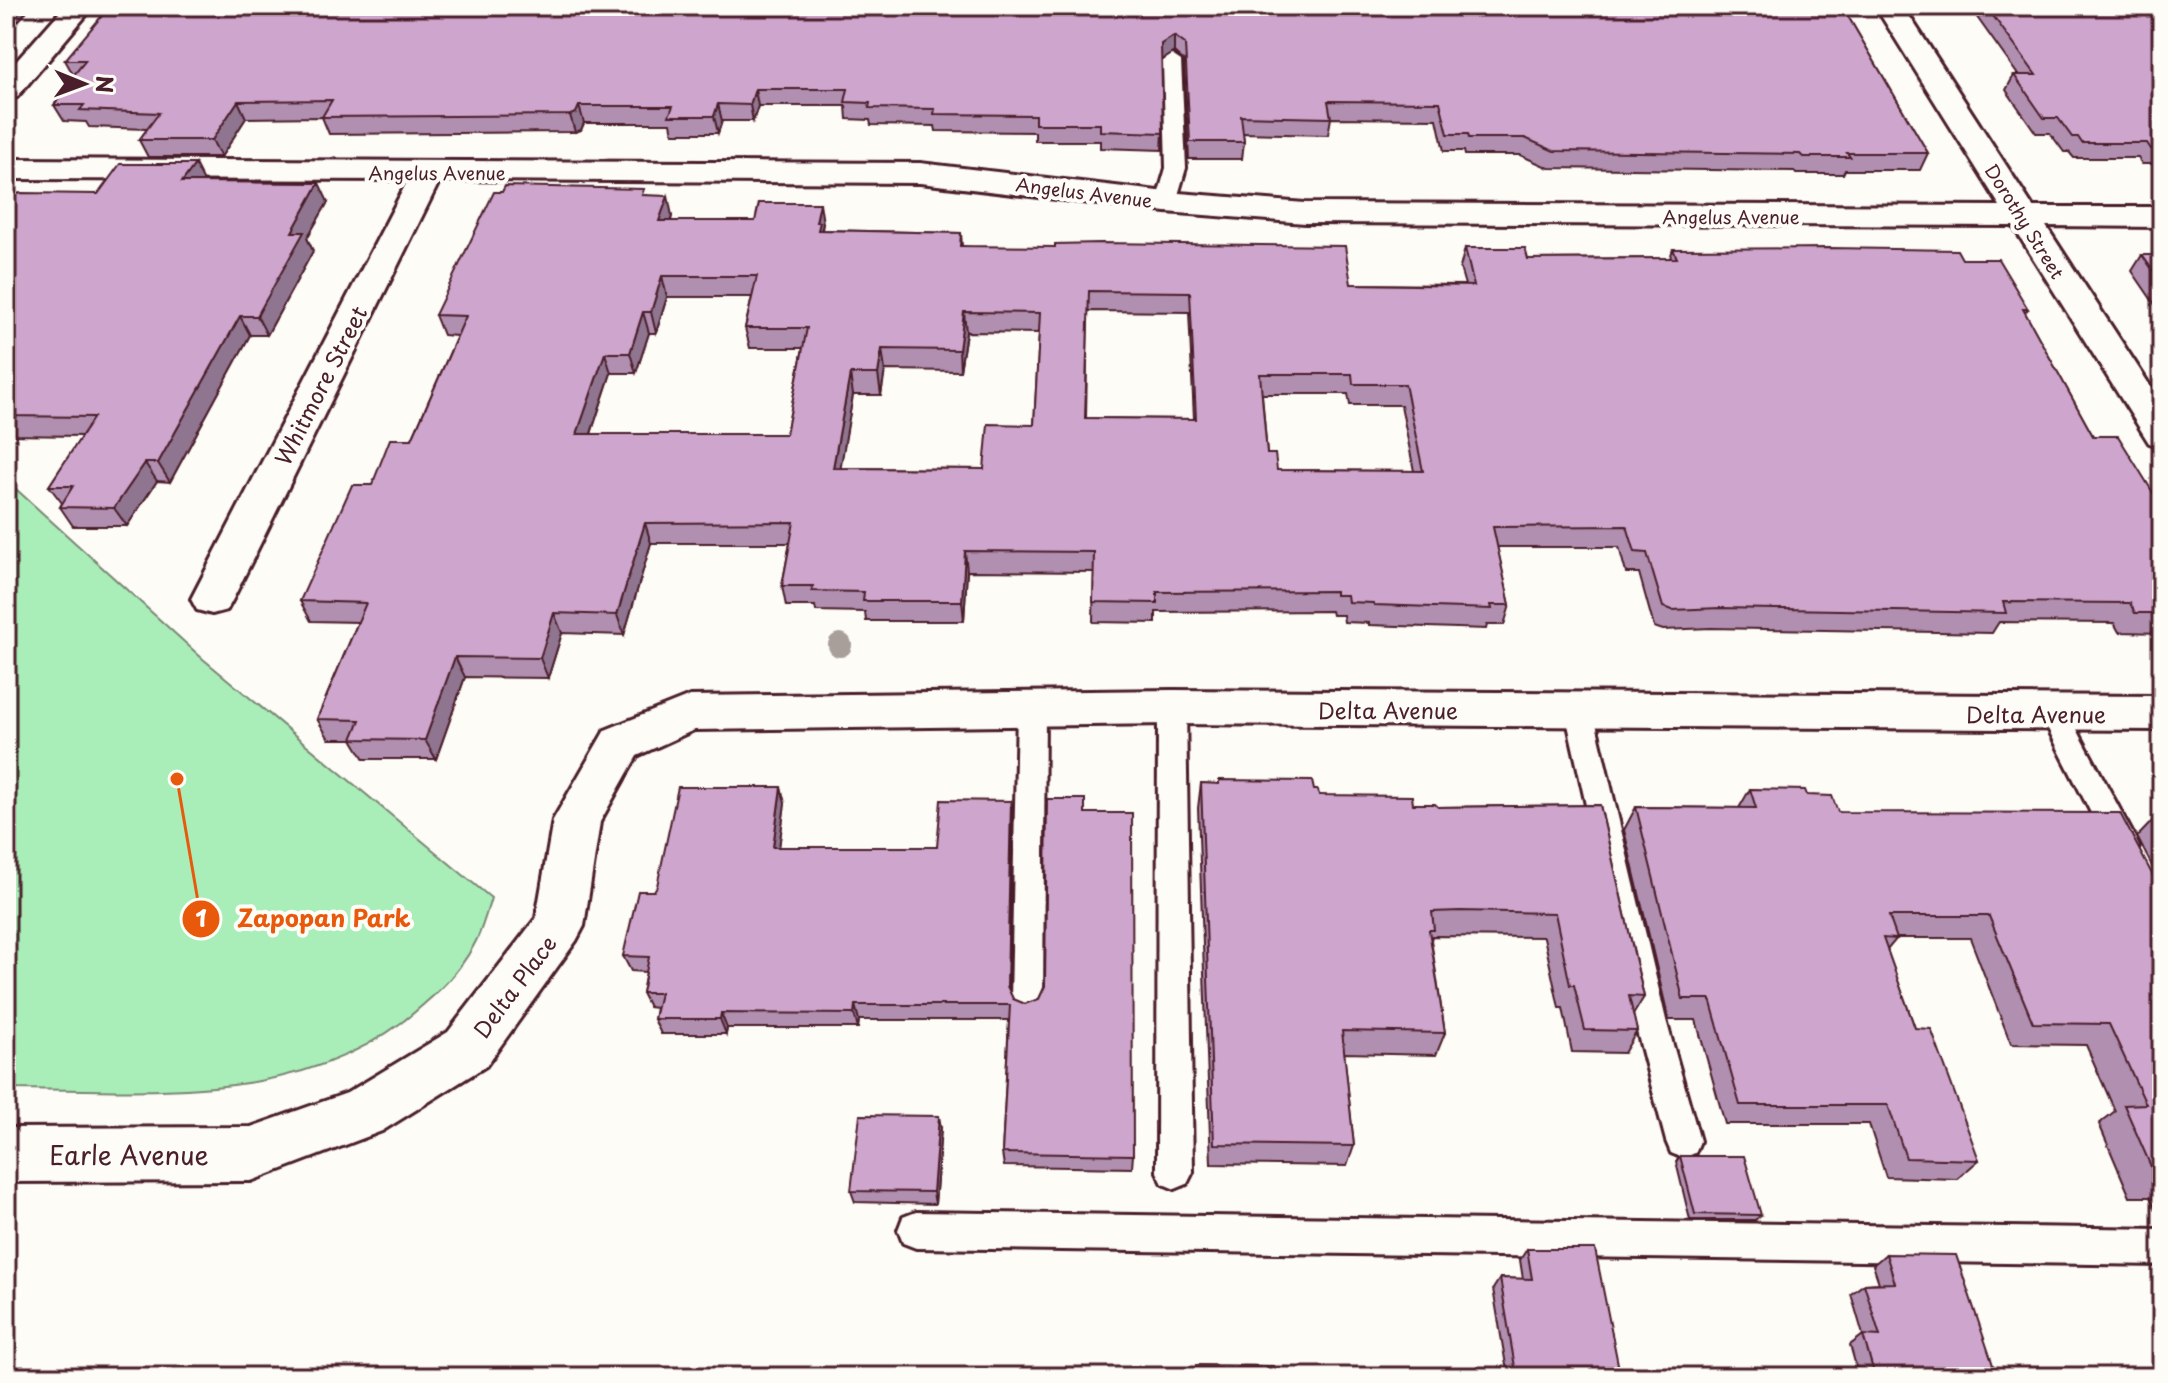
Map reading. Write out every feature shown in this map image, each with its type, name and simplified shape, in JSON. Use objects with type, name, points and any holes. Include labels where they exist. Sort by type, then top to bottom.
[{"type":"street","points":[[6,91],[80,6]]},
{"type":"street","name":"Dorothy Street","points":[[1889,6],[2162,434]]},
{"type":"street","name":"Angelus Avenue","points":[[6,169],[920,173],[1166,202],[1305,213],[2162,217]]},
{"type":"street","name":"Whitmore Street","points":[[212,599],[428,172]]},
{"type":"street","name":"Delta Avenue","points":[[621,743],[690,713],[1172,707],[2162,713]]},
{"type":"street","name":"Delta Place","points":[[251,1154],[363,1113],[467,1049],[559,926],[577,820],[621,743]]},
{"type":"street","name":"Earle Avenue","points":[[6,1155],[251,1154]]},
{"type":"lane","points":[[1166,202],[1176,168],[1172,61]]},
{"type":"lane","points":[[1172,707],[1175,1172]]},
{"type":"lane","points":[[1027,1001],[1031,709]]},
{"type":"lane","points":[[1579,711],[1650,1020],[1683,1141]]},
{"type":"lane","points":[[2054,713],[2135,868]]},
{"type":"lane","points":[[916,1230],[2162,1247]]},
{"type":"green space","points":[[6,480],[203,659],[491,898],[477,939],[454,974],[424,1004],[379,1038],[331,1062],[279,1077],[226,1086],[171,1090],[6,1089]]},
{"type":"building","points":[[110,6],[1842,6],[1928,153],[1847,153],[1850,157],[1803,157],[1800,154],[1554,151],[1525,138],[1469,138],[1468,134],[1448,134],[1440,102],[1328,101],[1331,118],[1241,116],[1244,142],[1190,142],[1185,44],[1174,36],[1161,44],[1163,133],[1100,131],[1100,124],[1035,124],[1035,115],[934,114],[935,109],[869,108],[870,103],[845,102],[848,89],[755,89],[750,105],[718,104],[714,116],[669,116],[673,106],[579,106],[576,113],[570,115],[322,117],[332,100],[238,101],[212,140],[139,140],[159,113],[80,110],[84,105],[54,105],[63,93],[59,93],[86,60],[65,60]]},
{"type":"building","points":[[1986,6],[2162,6],[2162,149],[2151,149],[2147,143],[2082,143],[2078,137],[2072,137],[2058,118],[2044,118],[2014,75],[2036,75]]},
{"type":"building","points":[[120,164],[195,164],[182,182],[319,183],[292,232],[304,232],[257,316],[240,316],[158,463],[145,463],[114,508],[60,507],[73,486],[49,486],[94,417],[6,416],[6,395],[16,380],[6,380],[6,200],[10,195],[21,193],[98,194]]},
{"type":"building","points":[[505,186],[644,189],[642,195],[668,196],[659,221],[755,221],[759,203],[820,203],[816,222],[820,222],[818,230],[961,233],[960,246],[1055,247],[1055,244],[1100,243],[1345,246],[1351,284],[1474,286],[1465,248],[1525,248],[1528,259],[1677,258],[1673,249],[1830,248],[1957,250],[1962,259],[1998,259],[2028,309],[2023,309],[2093,436],[2118,436],[2162,507],[2162,613],[2135,613],[2130,603],[2003,602],[2006,613],[1720,608],[1672,610],[1663,607],[1647,553],[1635,552],[1627,526],[1493,527],[1510,605],[1491,605],[1492,609],[1374,605],[1348,602],[1347,595],[1335,595],[1335,591],[1157,592],[1157,603],[1093,602],[1094,552],[965,551],[962,601],[863,601],[864,592],[812,591],[813,586],[782,586],[794,522],[645,523],[617,615],[554,613],[540,658],[455,657],[425,740],[352,739],[360,720],[317,719],[366,603],[300,601],[352,485],[372,485],[390,439],[412,439],[466,316],[435,315],[494,192],[502,192]],"holes":[[[662,276],[757,276],[745,328],[807,328],[786,434],[577,434],[605,353],[630,353],[643,312],[651,312]],[[1089,291],[1190,292],[1196,419],[1085,418]],[[964,312],[1040,313],[1034,425],[988,424],[984,469],[833,468],[850,374],[878,374],[882,349],[959,350]],[[1260,374],[1352,374],[1353,384],[1405,384],[1423,471],[1277,470],[1275,454],[1267,454]]]},
{"type":"building","points":[[2142,255],[2162,255],[2162,283]]},
{"type":"building","points":[[1219,780],[1312,781],[1319,795],[1412,796],[1413,804],[1435,804],[1438,807],[1600,805],[1644,997],[1629,996],[1637,1031],[1585,1030],[1574,985],[1570,985],[1555,913],[1432,912],[1434,930],[1429,930],[1445,1033],[1342,1031],[1354,1146],[1214,1144],[1201,783],[1219,784]]},
{"type":"building","points":[[678,787],[781,787],[773,847],[937,847],[941,800],[1011,801],[1007,986],[1013,999],[1025,1004],[1039,999],[1045,986],[1047,799],[1085,799],[1085,813],[1132,813],[1133,1155],[1002,1153],[1010,1005],[855,1005],[854,1014],[721,1013],[720,1019],[654,1019],[660,993],[642,993],[649,957],[623,956],[638,891],[654,891],[657,886]]},
{"type":"building","points":[[1750,789],[1805,790],[1807,795],[1832,796],[1838,812],[2120,813],[2162,893],[2162,1178],[2156,1178],[2124,1105],[2146,1104],[2109,1024],[2033,1023],[1989,916],[1889,916],[1897,939],[1883,938],[1915,1028],[1931,1029],[1979,1160],[1906,1158],[1888,1105],[1740,1105],[1710,999],[1683,999],[1636,807],[1756,808]]},
{"type":"building","points":[[860,1115],[939,1116],[933,1192],[851,1191]]},
{"type":"building","points":[[1680,1156],[1744,1156],[1761,1215],[1695,1214]]},
{"type":"building","points":[[1527,1249],[1595,1249],[1620,1374],[1516,1373],[1500,1278],[1532,1279]]},
{"type":"building","points":[[1886,1254],[1956,1255],[1997,1377],[1875,1376],[1863,1335],[1880,1336],[1864,1284],[1895,1283]]},
{"type":"building","points":[[1196,1365],[1274,1366],[1275,1377],[1197,1377]]},
{"type":"place","name":"Zapopan Park","points":[[177,779]]}]
